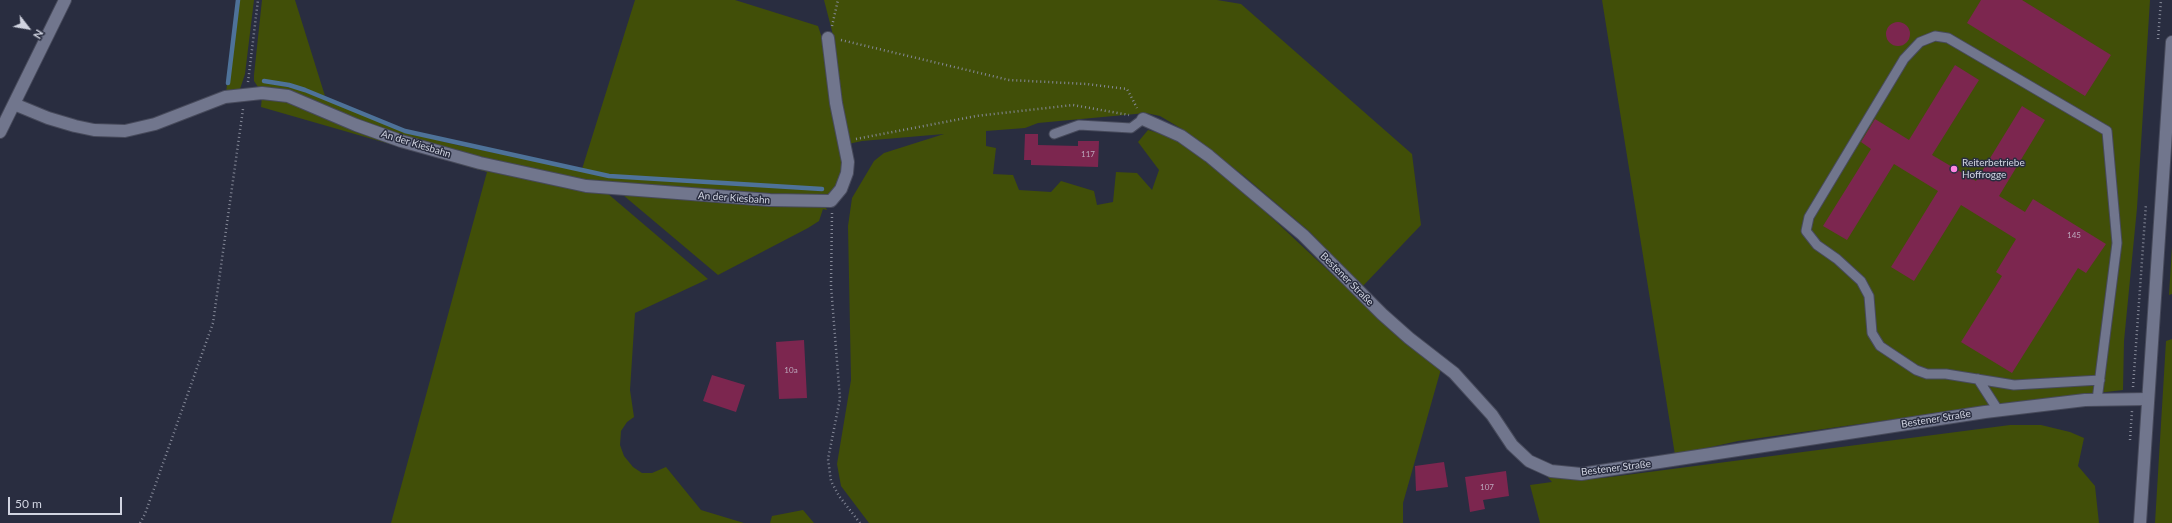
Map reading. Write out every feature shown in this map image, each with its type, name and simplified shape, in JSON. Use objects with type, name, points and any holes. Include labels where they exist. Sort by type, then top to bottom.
[{"type":"street","points":[[0,132],[65,0]]},
{"type":"street","points":[[828,38],[836,103],[848,157],[847,173],[841,189],[831,201]]},
{"type":"street","points":[[2140,523],[2172,42]]},
{"type":"street","name":"An der Kiesbahn","points":[[14,104],[48,118],[76,126],[94,130],[125,131],[155,124],[225,97],[262,93],[288,96],[356,125],[401,142],[480,163],[586,186],[770,200],[831,201]]},
{"type":"street","name":"Bestener Straße","points":[[1143,119],[1181,136],[1209,156],[1303,235],[1388,319],[1454,374],[1492,415],[1512,445],[1529,461],[1551,471],[1581,474],[1998,410],[2097,400],[2148,399]]},
{"type":"lane","points":[[2097,400],[2100,380],[2117,243],[2107,131],[1948,38],[1934,36],[1920,42],[1904,59],[1809,217],[1806,231],[1817,245],[1837,259],[1861,281],[1869,296],[1872,333],[1880,346],[1892,356],[1927,374],[1946,374],[2014,385],[2100,380]]},
{"type":"lane","points":[[1054,134],[1079,125],[1131,128],[1143,119]]},
{"type":"lane","points":[[1978,379],[1998,410]]},
{"type":"path","points":[[140,523],[145,514],[213,323],[246,95],[258,0]]},
{"type":"path","points":[[838,0],[828,38],[886,49],[929,62],[1009,80],[1087,84],[1127,89],[1143,119]]},
{"type":"path","points":[[844,142],[976,116],[1073,105],[1116,111],[1143,119]]},
{"type":"path","points":[[831,201],[831,286],[840,399],[828,459],[830,481],[839,496],[860,523]]},
{"type":"green space","points":[[239,0],[254,0],[245,74],[240,89],[226,94],[227,84],[229,83]]},
{"type":"green space","points":[[262,0],[295,0],[325,96],[290,84],[264,80],[264,82],[301,90],[405,132],[457,145],[610,177],[821,190],[822,188],[611,175],[582,169],[635,0],[735,0],[818,26],[826,50],[845,160],[834,193],[821,198],[616,187],[441,150],[258,87],[254,81],[254,75]]},
{"type":"green space","points":[[824,0],[1217,0],[1241,4],[1412,154],[1421,225],[1362,287],[1310,232],[1244,176],[1182,129],[1160,116],[1146,113],[1038,123],[1025,128],[986,131],[986,146],[996,148],[993,174],[1013,175],[1019,190],[1051,192],[1061,181],[1094,191],[1097,205],[1113,202],[1116,172],[1137,173],[1152,190],[1159,170],[1138,142],[1148,130],[1172,137],[1199,154],[1256,203],[1408,345],[1441,369],[1403,503],[1403,523],[869,523],[841,486],[837,464],[851,380],[848,226],[852,198],[874,161],[884,153],[944,134],[862,141],[848,144],[844,128],[832,31]]},
{"type":"green space","points":[[1602,0],[2150,0],[2137,208],[2124,341],[2123,390],[1995,405],[1738,441],[1675,455]]},
{"type":"green space","points":[[262,96],[284,101],[334,122],[607,193],[708,279],[635,313],[630,390],[634,417],[627,422],[621,431],[620,445],[624,456],[633,467],[642,473],[652,473],[666,467],[701,510],[744,523],[391,523],[487,172],[261,107]]},
{"type":"green space","points":[[623,195],[825,206],[827,210],[823,209],[819,221],[808,228],[718,275]]},
{"type":"green space","points":[[2172,246],[2172,294],[2169,295]]},
{"type":"green space","points":[[2172,339],[2172,523],[2155,523],[2166,341]]},
{"type":"green space","points":[[2010,425],[2041,425],[2070,432],[2084,438],[2078,466],[2095,486],[2099,523],[1540,523],[1530,485],[1552,482],[1547,476],[1569,479],[1603,478]]},
{"type":"green space","points":[[803,510],[814,523],[770,523],[772,516]]},
{"type":"building","points":[[1981,0],[2022,0],[2111,55],[2085,96],[1967,23]]},
{"type":"building","points":[[1893,22],[1903,22],[1910,29],[1910,39],[1903,46],[1893,46],[1886,39],[1886,29]]},
{"type":"building","points":[[1955,65],[1979,80],[1932,155],[1976,181],[2022,106],[2045,120],[1999,196],[2025,212],[2033,199],[2106,244],[2086,273],[2078,268],[2012,373],[1961,342],[2002,276],[1996,272],[2016,239],[1961,205],[1914,281],[1891,267],[1938,191],[1894,164],[1847,240],[1823,226],[1871,149],[1861,142],[1875,119],[1909,140]]},
{"type":"building","points":[[1025,134],[1038,134],[1038,145],[1078,146],[1078,141],[1099,141],[1098,167],[1031,165],[1031,160],[1024,160]]},
{"type":"building","points":[[804,340],[807,398],[779,399],[776,342]]},
{"type":"building","points":[[712,375],[745,385],[736,412],[703,401]]},
{"type":"building","points":[[1444,462],[1448,487],[1416,491],[1415,466]]},
{"type":"building","points":[[1506,471],[1509,496],[1483,500],[1485,509],[1470,512],[1465,477]]},
{"type":"waterway","points":[[228,83],[238,0]]},
{"type":"waterway","points":[[264,81],[289,85],[305,90],[405,131],[609,176],[822,189]]},
{"type":"place","name":"Reiterbetriebe Hoffrogge","points":[[1954,169]]}]
